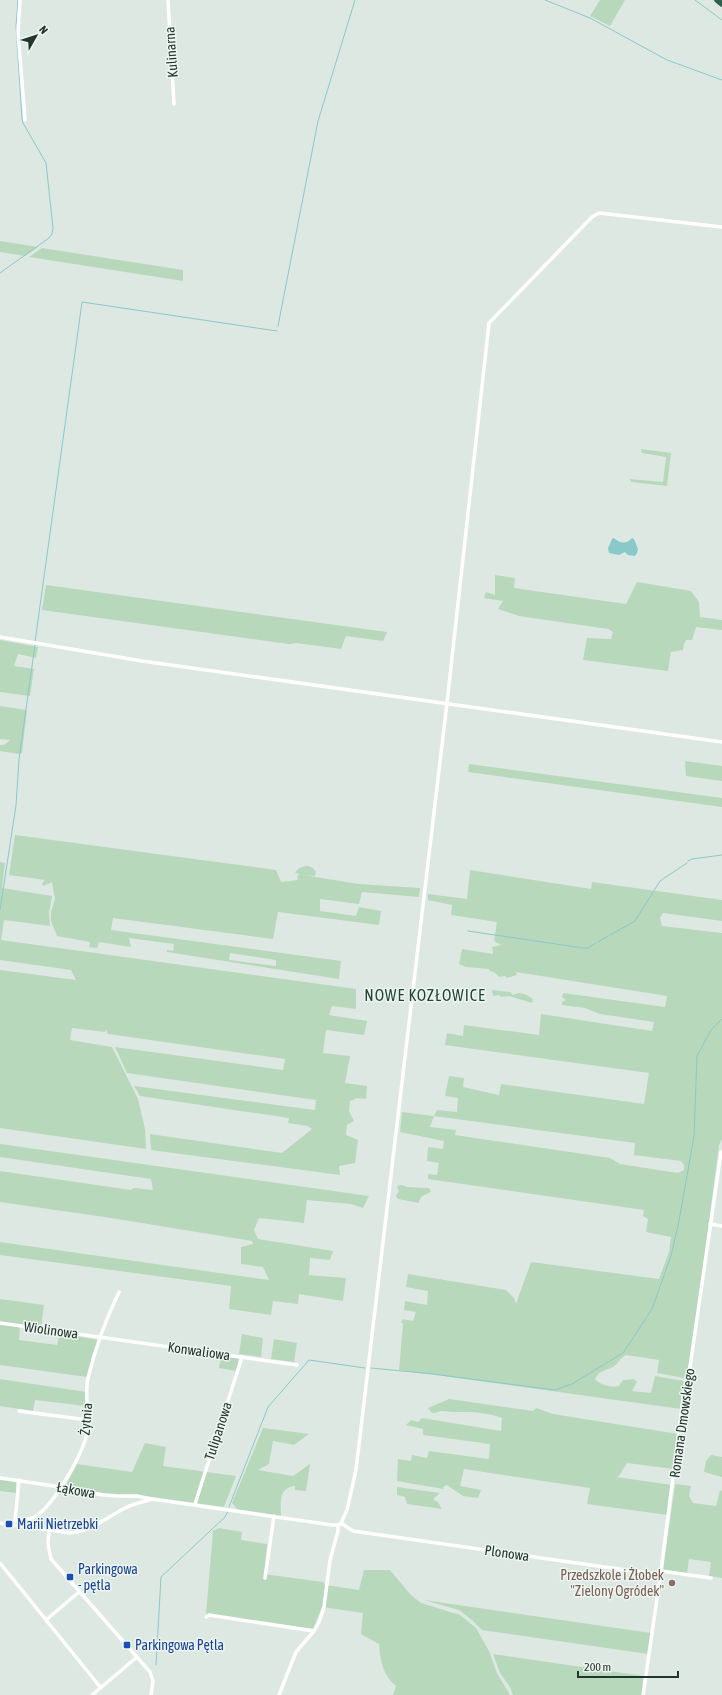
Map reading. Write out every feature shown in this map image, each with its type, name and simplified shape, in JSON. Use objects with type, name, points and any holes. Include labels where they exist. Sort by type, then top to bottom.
[{"type":"highway","points":[[716,0],[722,4]]},
{"type":"street","points":[[20,0],[18,32],[25,120]]},
{"type":"street","name":"Kulinarna","points":[[168,0],[174,104]]},
{"type":"street","points":[[279,1695],[296,1652],[314,1630],[319,1622],[324,1608],[330,1560],[339,1524],[347,1510],[356,1470],[447,703],[490,323],[592,217],[599,213],[722,227]]},
{"type":"street","points":[[0,637],[142,661],[722,742]]},
{"type":"street","name":"Romana Dmowskiego","points":[[643,1695],[661,1573],[684,1392],[691,1359],[721,1152]]},
{"type":"street","points":[[710,1224],[722,1226]]},
{"type":"street","name":"Żytnia","points":[[16,1520],[33,1518],[38,1515],[61,1487],[82,1448],[87,1434],[88,1378],[101,1337],[119,1292]]},
{"type":"street","name":"Wiolinowa","points":[[0,1323],[101,1337]]},
{"type":"street","name":"Konwaliowa","points":[[101,1337],[297,1365]]},
{"type":"street","name":"Tulipanowa","points":[[195,1504],[242,1357]]},
{"type":"street","points":[[19,1411],[88,1420]]},
{"type":"street","name":"Łąkowa","points":[[0,1478],[103,1495],[137,1496],[152,1499]]},
{"type":"street","points":[[15,1525],[19,1480]]},
{"type":"street","points":[[0,1523],[70,1533],[80,1532],[90,1528],[126,1507],[152,1499],[339,1524]]},
{"type":"street","points":[[265,1578],[274,1516]]},
{"type":"street","name":"Plonowa","points":[[339,1524],[352,1531],[661,1573],[711,1578]]},
{"type":"street","points":[[49,1530],[48,1544],[52,1559],[79,1592],[150,1672],[153,1681],[151,1695]]},
{"type":"street","points":[[0,1563],[101,1688]]},
{"type":"street","points":[[46,1620],[79,1592]]},
{"type":"street","points":[[206,1617],[208,1615],[314,1630]]},
{"type":"street","points":[[92,1695],[137,1657]]},
{"type":"green space","points":[[600,0],[625,0],[610,26],[590,16]]},
{"type":"green space","points":[[0,241],[38,247],[25,256],[0,252]]},
{"type":"green space","points":[[42,248],[183,270],[183,281],[29,257]]},
{"type":"green space","points":[[641,449],[671,453],[667,486],[631,482],[630,479],[663,482],[666,457],[642,453]]},
{"type":"green space","points":[[495,575],[515,578],[514,588],[626,604],[637,582],[691,591],[699,602],[700,617],[722,620],[722,630],[696,627],[692,640],[686,640],[683,650],[671,652],[668,671],[583,660],[587,638],[611,639],[613,632],[608,629],[519,616],[498,609],[503,601],[484,598],[486,592],[495,595]]},
{"type":"green space","points":[[46,585],[387,632],[383,641],[346,636],[341,649],[296,643],[289,644],[42,610]]},
{"type":"green space","points":[[0,640],[38,647],[36,658],[18,654],[14,666],[34,669],[30,696],[0,692]]},
{"type":"green space","points":[[0,706],[27,710],[22,753],[19,754],[0,751],[0,745],[4,745],[10,740],[0,739]]},
{"type":"green space","points":[[685,761],[722,766],[722,781],[686,776]]},
{"type":"green space","points":[[469,764],[722,798],[722,807],[468,772]]},
{"type":"green space","points":[[15,835],[276,870],[281,882],[298,880],[297,876],[300,874],[295,873],[297,870],[309,866],[316,872],[315,876],[303,875],[359,884],[420,888],[419,897],[362,892],[359,904],[320,899],[320,911],[356,916],[359,907],[381,911],[379,925],[278,912],[273,939],[113,918],[111,930],[341,961],[339,979],[167,952],[167,950],[173,951],[174,944],[129,938],[131,947],[99,942],[97,948],[89,947],[90,942],[57,936],[51,921],[51,912],[55,899],[52,882],[43,886],[42,883],[45,880],[9,875]],"holes":[[[230,953],[276,960],[276,966],[229,960]]]},
{"type":"green space","points":[[0,862],[5,863],[2,888],[52,896],[49,913],[50,926],[4,920],[1,940],[356,989],[356,1009],[332,1006],[329,1015],[367,1021],[364,1035],[326,1030],[323,1053],[350,1056],[345,1083],[367,1086],[366,1099],[357,1098],[350,1101],[349,1111],[354,1121],[347,1125],[346,1135],[358,1140],[355,1163],[339,1166],[340,1175],[151,1150],[150,1134],[282,1153],[312,1129],[308,1126],[288,1123],[289,1118],[140,1096],[134,1086],[315,1110],[316,1100],[127,1073],[115,1047],[283,1070],[285,1059],[108,1034],[106,1030],[105,1032],[72,1028],[70,1040],[112,1047],[138,1099],[145,1129],[146,1149],[0,1128],[0,970],[76,980],[71,970],[0,960]]},
{"type":"green space","points":[[470,870],[591,889],[592,882],[722,900],[722,921],[663,913],[660,918],[662,926],[722,933],[722,1139],[719,1145],[695,1330],[688,1368],[684,1378],[657,1373],[659,1360],[626,1355],[613,1367],[600,1372],[595,1379],[606,1386],[613,1387],[619,1386],[623,1380],[634,1379],[637,1382],[632,1391],[651,1393],[655,1376],[684,1381],[681,1409],[399,1370],[403,1324],[401,1322],[403,1319],[413,1321],[416,1312],[404,1310],[405,1301],[427,1305],[428,1291],[406,1287],[408,1274],[506,1290],[514,1298],[516,1304],[531,1262],[659,1279],[669,1252],[671,1237],[646,1232],[648,1219],[643,1216],[644,1210],[428,1179],[428,1174],[437,1175],[439,1163],[427,1161],[428,1147],[443,1149],[444,1141],[400,1132],[402,1112],[434,1116],[437,1110],[457,1112],[458,1098],[445,1096],[449,1076],[464,1078],[463,1087],[499,1095],[501,1084],[644,1104],[649,1073],[445,1045],[447,1033],[463,1036],[464,1025],[539,1035],[541,1014],[652,1031],[654,1022],[600,1014],[585,1008],[562,1005],[562,1002],[566,1000],[562,997],[563,993],[665,1007],[667,996],[516,972],[517,975],[507,978],[505,976],[499,977],[489,969],[466,967],[459,964],[462,949],[493,954],[492,947],[501,945],[494,941],[497,922],[451,915],[452,905],[428,900],[428,894],[467,899]],"holes":[[[434,1116],[635,1143],[634,1155],[681,1161],[684,1165],[684,1170],[678,1173],[620,1164],[610,1158],[455,1135],[456,1130],[430,1127]]]},
{"type":"green space","points":[[492,990],[510,992],[513,995],[519,993],[523,994],[533,999],[532,1003],[509,996],[493,996]]},
{"type":"green space","points":[[0,1144],[369,1196],[363,1208],[351,1204],[307,1200],[304,1223],[259,1218],[254,1230],[258,1239],[333,1251],[330,1260],[310,1258],[309,1275],[346,1278],[343,1301],[299,1294],[298,1304],[273,1301],[271,1315],[229,1309],[231,1286],[0,1255],[0,1242],[269,1280],[263,1267],[241,1264],[241,1247],[253,1244],[252,1241],[0,1202],[0,1171],[131,1190],[134,1188],[153,1190],[151,1179],[0,1157]]},
{"type":"green space","points":[[402,1185],[407,1187],[429,1188],[431,1192],[422,1196],[418,1203],[398,1199],[396,1196],[399,1191],[397,1186]]},
{"type":"green space","points":[[0,1299],[44,1305],[41,1328],[0,1322]]},
{"type":"green space","points":[[0,1324],[20,1326],[19,1340],[57,1345],[60,1333],[98,1340],[87,1377],[0,1365]]},
{"type":"green space","points":[[242,1334],[263,1338],[261,1357],[239,1354]]},
{"type":"green space","points":[[274,1339],[297,1343],[294,1362],[271,1359]]},
{"type":"green space","points":[[221,1356],[239,1359],[236,1371],[219,1368]]},
{"type":"green space","points":[[0,1379],[86,1392],[86,1406],[35,1400],[33,1411],[0,1406]]},
{"type":"green space","points":[[449,1399],[533,1411],[536,1408],[553,1414],[678,1434],[674,1469],[627,1463],[619,1476],[616,1477],[672,1485],[668,1515],[587,1504],[590,1488],[464,1469],[460,1486],[481,1490],[478,1498],[463,1496],[447,1485],[443,1487],[444,1489],[397,1481],[398,1459],[411,1461],[412,1455],[427,1458],[429,1451],[489,1459],[490,1444],[423,1435],[423,1429],[406,1425],[411,1420],[418,1422],[422,1418],[501,1431],[502,1418],[496,1416],[472,1412],[441,1411],[432,1413],[428,1408]]},
{"type":"green space","points":[[263,1428],[309,1434],[294,1445],[273,1441],[269,1464],[258,1470],[293,1476],[310,1464],[306,1491],[295,1490],[295,1486],[290,1487],[283,1493],[281,1501],[281,1516],[237,1509],[232,1503]]},
{"type":"green space","points":[[145,1443],[166,1447],[163,1466],[236,1476],[224,1507],[138,1495],[117,1495],[69,1488],[66,1485],[77,1464],[132,1472]]},
{"type":"green space","points":[[711,1455],[722,1457],[722,1477],[704,1472],[706,1461]]},
{"type":"green space","points":[[0,1478],[14,1480],[16,1483],[16,1493],[0,1491]]},
{"type":"green space","points":[[676,1484],[691,1486],[689,1496],[693,1503],[716,1506],[720,1490],[722,1491],[722,1578],[709,1576],[711,1562],[689,1559],[687,1573],[663,1570]]},
{"type":"green space","points":[[397,1487],[440,1493],[433,1499],[438,1502],[442,1509],[407,1504],[405,1497],[397,1495]]},
{"type":"green space","points":[[219,1528],[242,1532],[241,1540],[267,1544],[264,1574],[323,1582],[325,1585],[359,1590],[364,1570],[390,1570],[411,1595],[421,1603],[460,1615],[476,1628],[489,1651],[497,1673],[510,1695],[393,1695],[396,1686],[385,1673],[380,1656],[379,1644],[361,1634],[363,1613],[322,1607],[313,1629],[206,1614],[213,1531]]},
{"type":"green space","points":[[424,1600],[651,1633],[648,1654],[482,1630],[459,1610]]},
{"type":"green space","points":[[493,1654],[644,1676],[642,1695],[513,1695],[510,1687],[500,1673]]},
{"type":"water","points":[[614,538],[623,542],[627,542],[632,538],[634,539],[638,549],[635,556],[628,555],[625,552],[619,555],[609,553],[608,548],[612,539]]},
{"type":"waterway","points":[[0,273],[49,238],[52,234],[53,228],[46,163],[23,123],[22,118],[16,26],[18,0]]},
{"type":"waterway","points":[[278,326],[318,121],[355,0]]},
{"type":"waterway","points":[[545,0],[590,18],[667,60],[722,80]]},
{"type":"waterway","points":[[695,0],[722,20]]},
{"type":"waterway","points":[[35,642],[82,302],[277,331]]},
{"type":"waterway","points":[[0,910],[16,805],[19,759],[35,645]]},
{"type":"waterway","points":[[688,861],[692,859],[722,855]]},
{"type":"waterway","points":[[610,935],[635,921],[660,881],[687,863]]},
{"type":"waterway","points":[[468,931],[583,948],[588,948],[596,943]]},
{"type":"waterway","points":[[598,942],[608,936]]},
{"type":"waterway","points":[[371,1368],[433,1374],[555,1390],[572,1384],[623,1353],[652,1309],[671,1256],[679,1221],[694,1136],[697,1056],[711,1030],[722,1019]]},
{"type":"waterway","points":[[229,1507],[268,1407],[309,1360],[365,1368]]},
{"type":"waterway","points":[[156,1665],[161,1577],[225,1517],[228,1511]]},
{"type":"place","name":"Marii Nietrzebki","points":[[9,1524]]},
{"type":"place","name":"Parkingowa - pętla","points":[[70,1577]]},
{"type":"place","name":"Przedszkole i Żłobek \"Zielony Ogródek\"","points":[[672,1583]]},
{"type":"place","name":"Parkingowa Pętla","points":[[127,1645]]},
{"type":"district","name":"NOWE KOZŁOWICE","points":[[425,995]]}]
